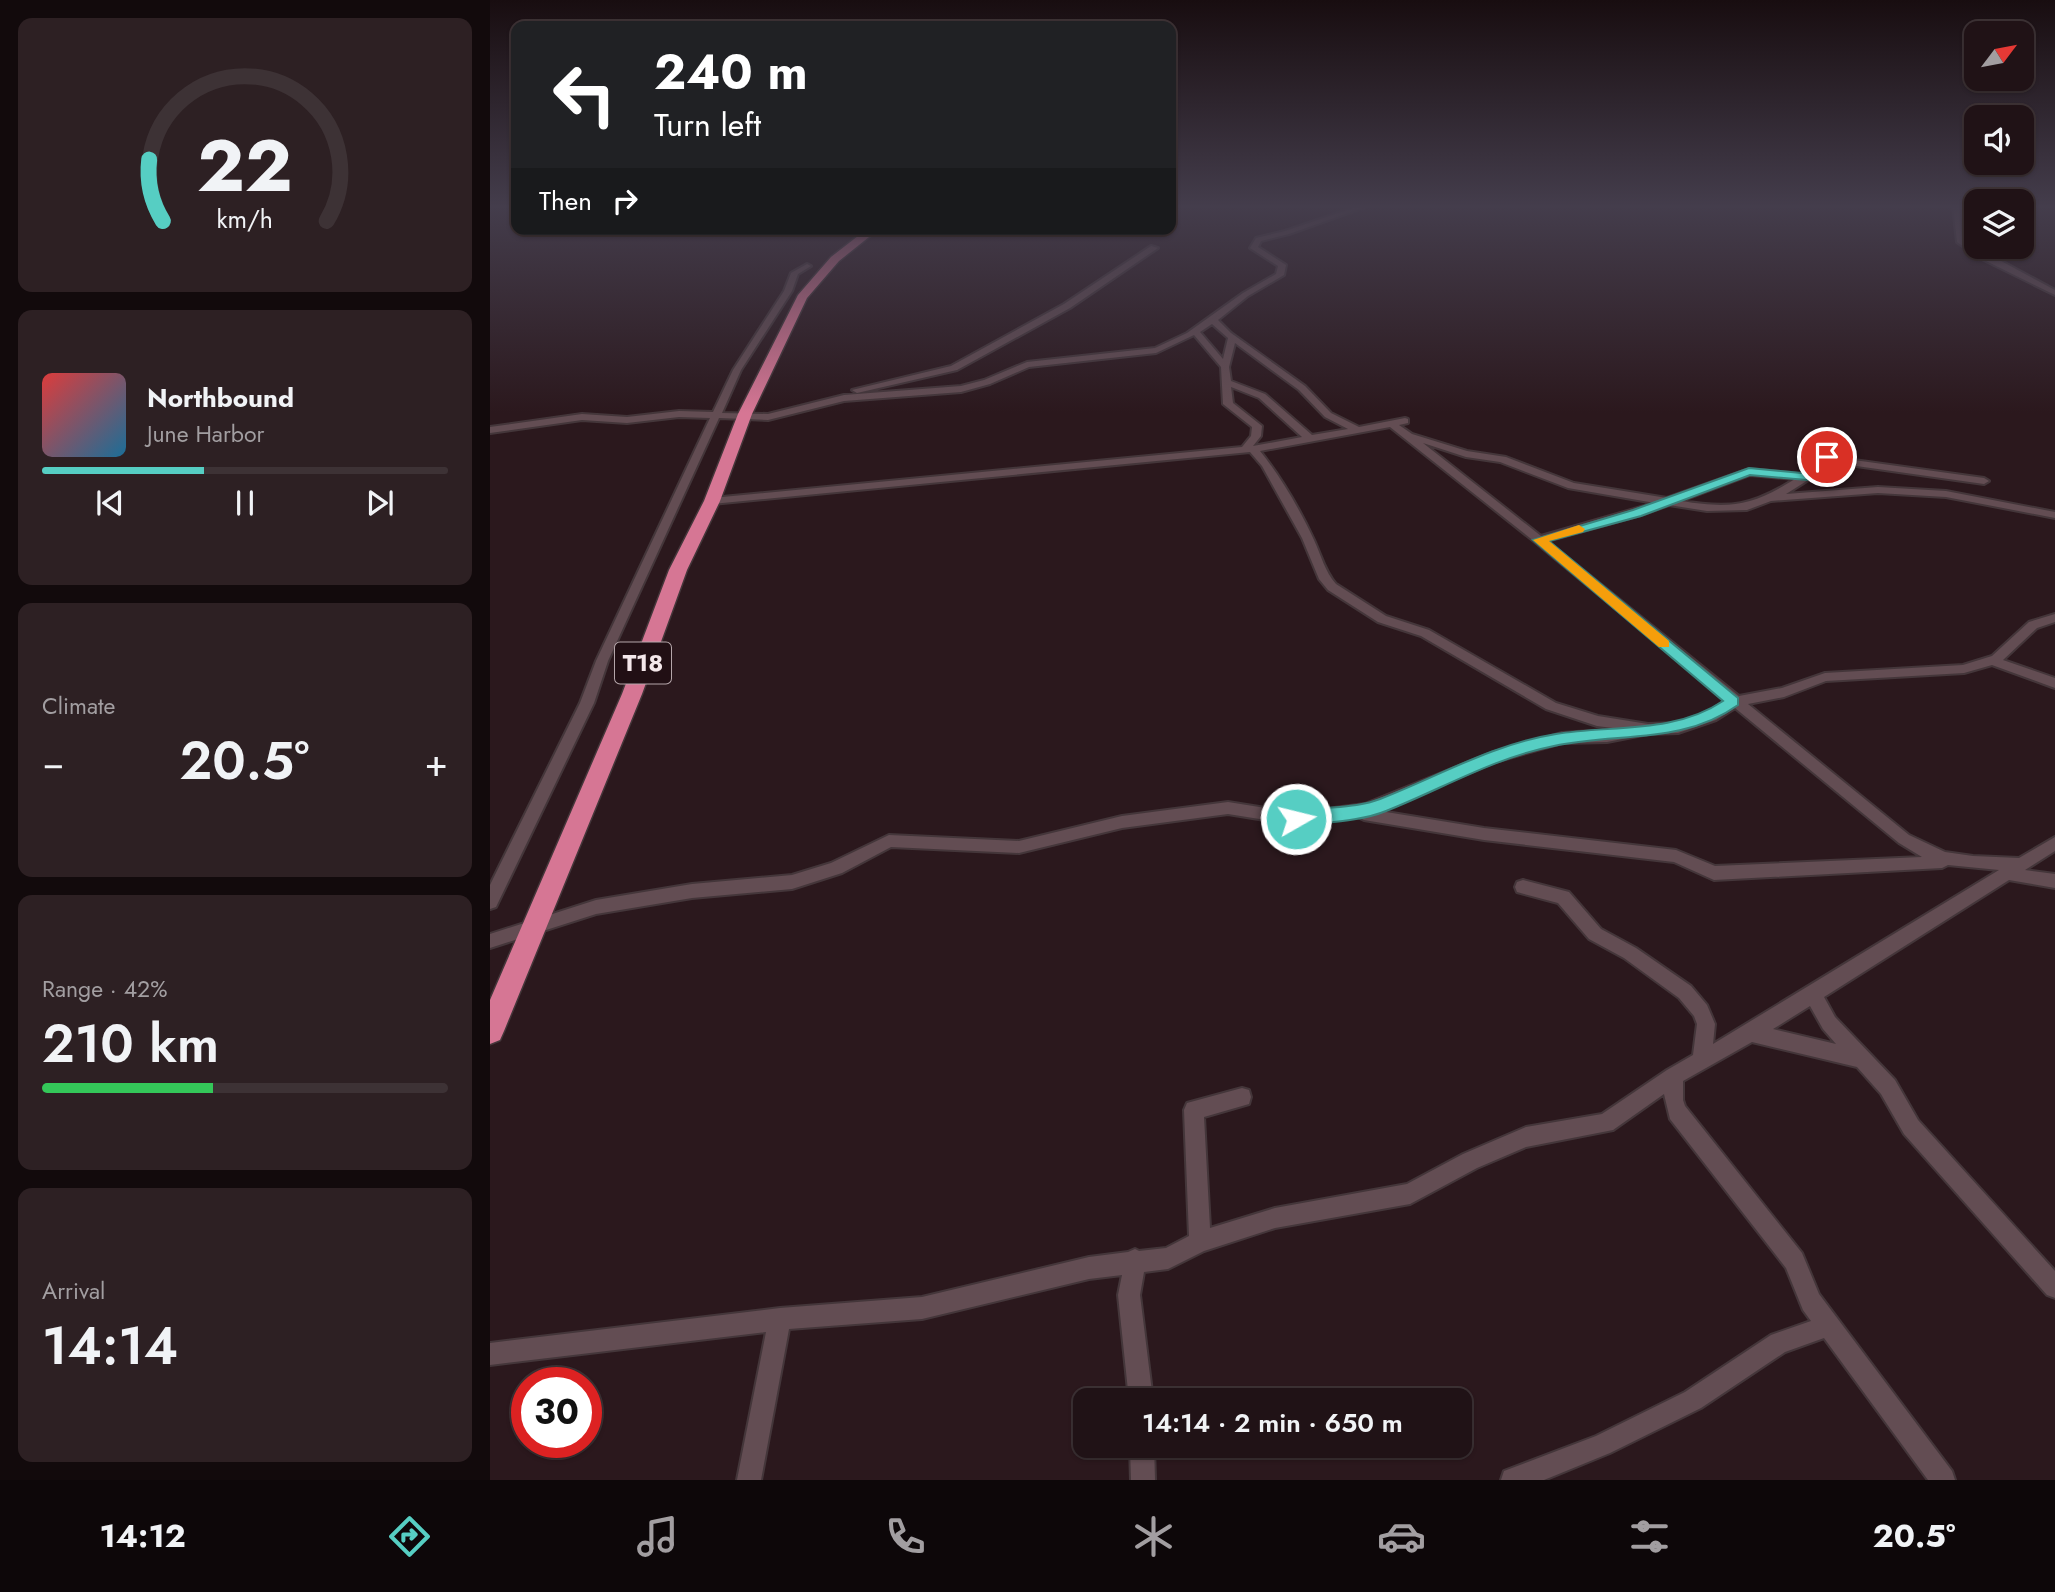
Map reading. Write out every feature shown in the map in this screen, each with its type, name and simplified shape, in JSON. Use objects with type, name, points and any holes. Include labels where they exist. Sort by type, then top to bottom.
[{"type":"highway","name":"T18","points":[[490,1031],[632,694],[678,570],[712,501],[745,414],[802,297],[821,275]]},
{"type":"street","points":[[490,902],[587,702],[602,660],[685,488],[715,415],[748,349],[788,291],[794,275]]},
{"type":"street","points":[[490,430],[582,417],[627,420],[666,415],[745,414],[768,417],[830,401],[859,389],[954,368],[1060,309],[1112,275]]},
{"type":"street","points":[[830,401],[961,389],[988,382],[1027,365],[1156,350],[1212,319],[1278,275]]},
{"type":"street","points":[[2020,275],[2055,293]]},
{"type":"street","points":[[1212,319],[1302,388],[1328,415],[1359,430]]},
{"type":"street","points":[[1194,330],[1226,367]]},
{"type":"street","points":[[1230,335],[1226,367],[1229,406],[1257,426],[1250,449]]},
{"type":"street","points":[[1228,383],[1262,396],[1310,439]]},
{"type":"street","points":[[1399,425],[1733,702],[1904,839],[1930,855],[1948,861]]},
{"type":"street","points":[[712,501],[1250,449],[1399,425],[1450,449],[1502,459],[1572,486],[1664,503],[1734,509],[1763,500],[1878,490],[1947,494],[2055,515]]},
{"type":"street","points":[[1250,449],[1266,465],[1308,538],[1325,579],[1332,587],[1382,619],[1425,633],[1550,706],[1597,721],[1648,729]]},
{"type":"street","points":[[1763,500],[1817,470],[1826,458],[1984,481]]},
{"type":"street","points":[[1539,540],[1664,503],[1749,472],[1803,477]]},
{"type":"street","points":[[490,941],[537,924],[609,904],[692,891],[792,882],[836,868],[889,841],[1019,847],[1122,822],[1228,807],[1296,819],[1380,807],[1475,763],[1548,742],[1692,724],[1733,702],[1784,692],[1831,676],[1964,668],[2003,654],[2033,625],[2055,618]]},
{"type":"street","points":[[1991,660],[2055,683]]},
{"type":"street","points":[[1349,811],[1484,834],[1676,856],[1714,873],[1948,861],[2012,868],[2055,881]]},
{"type":"street","points":[[490,1354],[780,1319],[922,1308],[1062,1273],[1135,1260],[1168,1258],[1200,1242],[1275,1217],[1410,1194],[1470,1161],[1526,1137],[1606,1123],[1674,1076],[1814,995],[2055,843]]},
{"type":"street","points":[[1523,887],[1563,897],[1595,934],[1630,953],[1685,992],[1702,1011],[1706,1024],[1702,1061]]},
{"type":"street","points":[[1814,995],[1829,1023],[1888,1087],[1912,1127],[2055,1287]]},
{"type":"street","points":[[1751,1033],[1862,1059]]},
{"type":"street","points":[[1674,1076],[1673,1100],[1677,1112],[1794,1261],[1811,1302],[1943,1480]]},
{"type":"street","points":[[1200,1242],[1194,1110],[1242,1097]]},
{"type":"street","points":[[1135,1260],[1129,1295],[1140,1388]]},
{"type":"street","points":[[749,1480],[780,1319]]},
{"type":"street","points":[[1513,1480],[1602,1445],[1693,1400],[1779,1343],[1829,1326]]},
{"type":"street","points":[[1142,1458],[1143,1480]]},
{"type":"slow traffic","points":[[1579,529],[1539,540],[1664,644]]},
{"type":"route","points":[[1296,819],[1380,807],[1475,763],[1562,738],[1607,737],[1648,729],[1678,728],[1711,716],[1733,702],[1539,540],[1637,513],[1740,474],[1761,471],[1803,477],[1817,470],[1827,457]]}]
